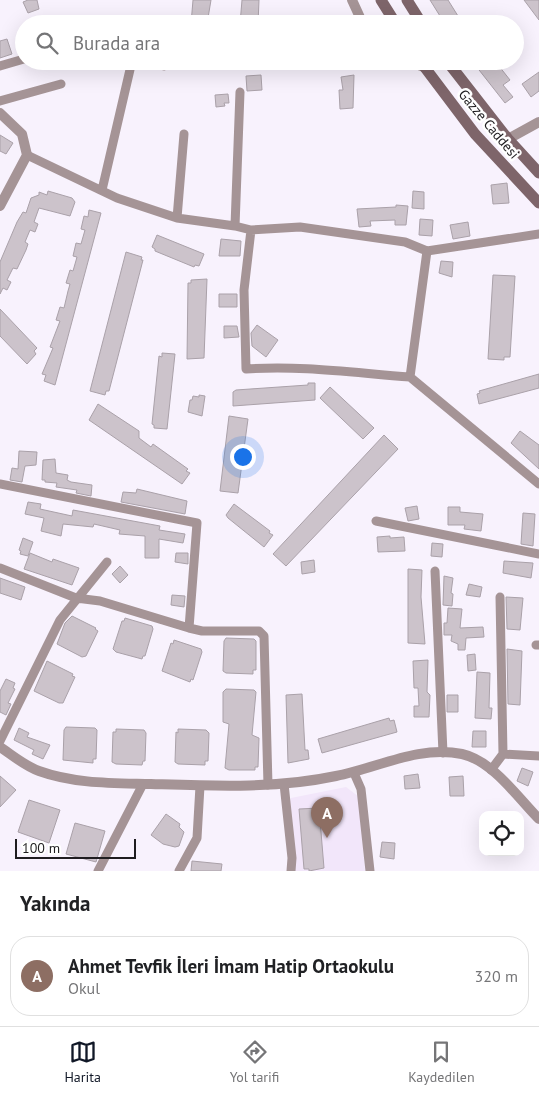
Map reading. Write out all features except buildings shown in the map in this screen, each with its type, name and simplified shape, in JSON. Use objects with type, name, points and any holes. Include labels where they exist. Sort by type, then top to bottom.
[{"type":"main road","points":[[381,0],[390,15]]},
{"type":"main road","points":[[407,0],[416,15]]},
{"type":"main road","name":"Gazze Caddesi","points":[[427,70],[475,134],[539,203]]},
{"type":"main road","name":"Gazze Caddesi","points":[[454,70],[508,139],[539,172]]},
{"type":"street","points":[[352,0],[359,15]]},
{"type":"street","points":[[0,66],[15,62]]},
{"type":"street","points":[[102,190],[130,70]]},
{"type":"street","points":[[0,101],[62,84]]},
{"type":"street","points":[[235,226],[240,92]]},
{"type":"street","points":[[0,112],[22,134],[27,155],[1,201]]},
{"type":"street","points":[[508,139],[539,122]]},
{"type":"street","points":[[177,218],[184,134]]},
{"type":"street","points":[[27,155],[118,198],[177,218],[251,230],[300,227],[404,242],[427,251],[539,234]]},
{"type":"street","points":[[251,230],[244,290],[246,369],[273,367],[324,368],[410,377],[539,484]]},
{"type":"street","points":[[410,377],[427,251]]},
{"type":"street","points":[[0,484],[197,523],[189,628]]},
{"type":"street","points":[[376,521],[539,554]]},
{"type":"street","points":[[0,742],[60,620],[107,562]]},
{"type":"street","points":[[0,568],[76,598],[100,601],[189,628],[202,631],[259,631],[264,636],[268,785]]},
{"type":"street","points":[[435,571],[443,753]]},
{"type":"street","points":[[490,770],[503,754],[500,597]]},
{"type":"street","points":[[0,748],[37,770],[74,780],[200,786],[284,784],[354,773],[381,763],[427,752],[463,754],[490,770],[539,819]]},
{"type":"street","points":[[503,754],[539,756]]},
{"type":"street","points":[[354,773],[361,789],[370,871]]},
{"type":"street","points":[[98,871],[143,784]]},
{"type":"street","points":[[284,784],[292,871]]},
{"type":"street","points":[[179,871],[198,838],[200,786]]},
{"type":"shaded area","points":[[346,787],[359,797],[365,871],[295,871],[289,805],[291,798]]},
{"type":"place","name":"Ahmet Tevfik İleri İmam Hatip Ortaokulu","points":[[327,838]]}]
